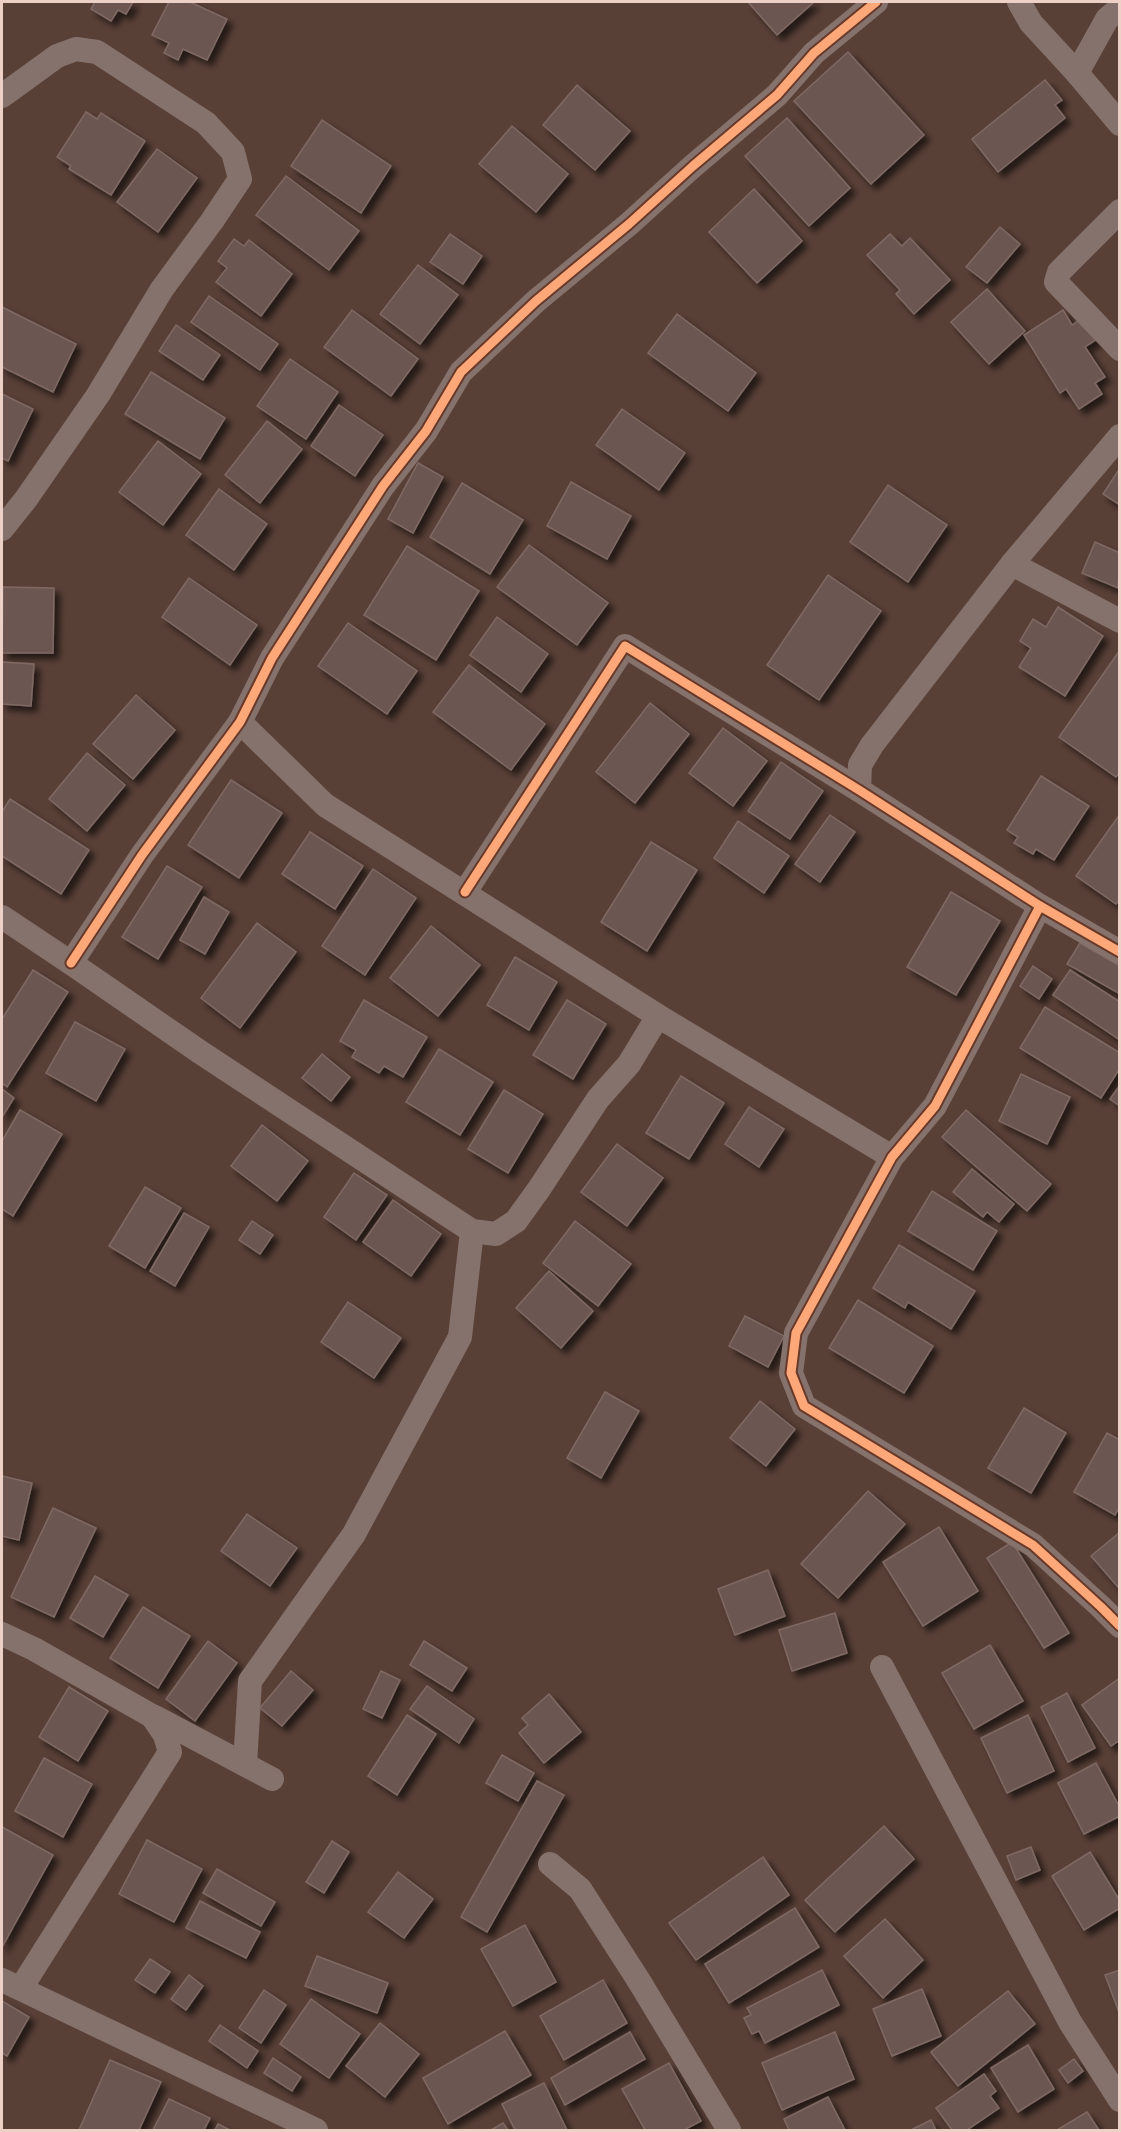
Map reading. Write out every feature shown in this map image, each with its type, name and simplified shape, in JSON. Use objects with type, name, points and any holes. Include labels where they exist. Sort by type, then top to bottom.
[{"type":"street","points":[[72,963],[142,855],[240,722],[272,658],[383,486],[426,431],[461,372],[536,301],[629,224],[777,94],[814,53],[876,2]]},
{"type":"street","points":[[1019,2],[1031,23],[1077,73],[1119,124]]},
{"type":"street","points":[[1077,73],[1107,19],[1119,8]]},
{"type":"street","points":[[2,96],[57,56],[76,49],[97,52],[206,123],[233,152],[240,179],[162,289],[98,394],[26,499],[2,529]]},
{"type":"street","points":[[1119,211],[1059,272],[1056,282],[1119,349]]},
{"type":"street","points":[[860,790],[860,765],[872,746],[1012,564],[1119,436]]},
{"type":"street","points":[[1012,564],[1119,621]]},
{"type":"street","points":[[465,892],[625,646],[860,790],[1040,906],[1119,952]]},
{"type":"street","points":[[240,722],[326,805],[658,1016],[892,1157]]},
{"type":"street","points":[[1040,906],[935,1106],[892,1157],[796,1333],[791,1373],[804,1406],[1033,1545],[1119,1626]]},
{"type":"street","points":[[2,917],[200,1052],[471,1231],[496,1234],[516,1221],[598,1099],[629,1064],[658,1016]]},
{"type":"street","points":[[245,1764],[250,1681],[354,1534],[460,1337],[471,1231]]},
{"type":"street","points":[[2,1634],[34,1649],[152,1716],[272,1779]]},
{"type":"street","points":[[882,1667],[1070,2022],[1119,2100]]},
{"type":"street","points":[[152,1716],[165,1735],[170,1752],[11,1984],[316,2130]]},
{"type":"street","points":[[550,1864],[580,1889],[639,1980],[729,2130]]},
{"type":"building","points":[[95,2],[133,2],[126,14],[118,10],[111,21],[91,9]]},
{"type":"building","points":[[169,2],[190,2],[227,19],[207,60],[183,49],[178,60],[164,53],[169,43],[152,35]]},
{"type":"building","points":[[748,2],[814,2],[777,35]]},
{"type":"building","points":[[848,52],[924,135],[871,184],[794,101]]},
{"type":"building","points":[[1045,80],[1062,100],[1055,105],[1065,118],[998,172],[972,139]]},
{"type":"building","points":[[577,85],[630,131],[595,170],[543,125]]},
{"type":"building","points":[[86,112],[97,119],[101,113],[145,141],[111,195],[69,169],[71,166],[57,157]]},
{"type":"building","points":[[787,118],[850,188],[809,226],[745,156]]},
{"type":"building","points":[[322,120],[391,166],[361,213],[291,166]]},
{"type":"building","points":[[512,126],[568,174],[536,212],[479,164]]},
{"type":"building","points":[[157,149],[197,178],[158,232],[117,202]]},
{"type":"building","points":[[286,176],[359,231],[329,270],[256,215]]},
{"type":"building","points":[[754,189],[802,241],[757,283],[709,232]]},
{"type":"building","points":[[1000,227],[1020,244],[987,283],[966,267]]},
{"type":"building","points":[[450,234],[482,256],[463,284],[430,262]]},
{"type":"building","points":[[890,234],[902,246],[910,238],[950,280],[914,314],[896,294],[900,290],[867,255]]},
{"type":"building","points":[[234,239],[244,246],[249,240],[292,274],[261,316],[216,282],[227,268],[218,261]]},
{"type":"building","points":[[418,265],[458,295],[420,344],[380,314]]},
{"type":"building","points":[[987,289],[1025,331],[989,364],[951,322]]},
{"type":"building","points":[[209,296],[278,344],[260,370],[191,322]]},
{"type":"building","points":[[2,307],[76,344],[53,392],[2,367]]},
{"type":"building","points":[[352,310],[418,359],[391,396],[324,347]]},
{"type":"building","points":[[1063,310],[1072,325],[1084,317],[1097,339],[1085,347],[1105,377],[1095,383],[1102,394],[1079,409],[1066,389],[1060,393],[1024,335]]},
{"type":"building","points":[[677,314],[756,373],[728,411],[648,353]]},
{"type":"building","points":[[176,325],[220,355],[203,380],[159,351]]},
{"type":"building","points":[[290,359],[338,392],[306,439],[257,406]]},
{"type":"building","points":[[151,372],[225,418],[200,459],[125,414]]},
{"type":"building","points":[[2,394],[33,409],[8,461],[2,458]]},
{"type":"building","points":[[339,405],[383,435],[355,476],[311,446]]},
{"type":"building","points":[[622,409],[685,453],[659,490],[596,445]]},
{"type":"building","points":[[267,421],[302,449],[260,503],[225,475]]},
{"type":"building","points":[[158,441],[201,474],[163,525],[119,492]]},
{"type":"building","points":[[418,463],[443,477],[413,533],[388,519]]},
{"type":"building","points":[[1120,468],[1120,505],[1103,494]]},
{"type":"building","points":[[571,482],[631,516],[607,559],[547,526]]},
{"type":"building","points":[[462,483],[523,520],[490,574],[430,537]]},
{"type":"building","points":[[888,485],[947,525],[908,582],[850,542]]},
{"type":"building","points":[[219,489],[267,524],[234,570],[186,535]]},
{"type":"building","points":[[1095,542],[1120,553],[1118,588],[1082,573]]},
{"type":"building","points":[[529,545],[608,603],[577,645],[497,587]]},
{"type":"building","points":[[407,546],[479,591],[436,660],[364,615]]},
{"type":"building","points":[[828,575],[881,611],[819,700],[767,665]]},
{"type":"building","points":[[189,578],[257,625],[230,665],[162,617]]},
{"type":"building","points":[[3,587],[54,588],[53,653],[2,653]]},
{"type":"building","points":[[1058,607],[1103,636],[1065,696],[1019,667],[1031,648],[1020,641],[1033,619],[1046,627]]},
{"type":"building","points":[[497,617],[548,654],[521,692],[470,655]]},
{"type":"building","points":[[348,623],[417,671],[387,714],[318,666]]},
{"type":"building","points":[[1120,650],[1120,772],[1116,777],[1059,737]]},
{"type":"building","points":[[2,662],[34,664],[31,706],[2,704]]},
{"type":"building","points":[[469,665],[545,724],[511,770],[433,712]]},
{"type":"building","points":[[136,695],[175,730],[133,779],[93,744]]},
{"type":"building","points":[[650,703],[689,734],[635,803],[596,772]]},
{"type":"building","points":[[723,728],[767,761],[733,806],[689,773]]},
{"type":"building","points":[[87,753],[125,785],[87,831],[49,799]]},
{"type":"building","points":[[781,762],[823,791],[790,839],[748,811]]},
{"type":"building","points":[[1041,776],[1089,806],[1054,860],[1036,849],[1033,854],[1014,843],[1018,837],[1007,830]]},
{"type":"building","points":[[231,780],[282,813],[239,878],[188,845]]},
{"type":"building","points":[[10,799],[89,850],[61,894],[2,856],[2,812]]},
{"type":"building","points":[[1120,814],[1120,899],[1116,904],[1076,876]]},
{"type":"building","points":[[830,815],[855,832],[820,882],[795,864]]},
{"type":"building","points":[[738,821],[789,856],[764,893],[714,858]]},
{"type":"building","points":[[310,832],[363,866],[335,909],[282,874]]},
{"type":"building","points":[[651,842],[697,870],[647,951],[601,922]]},
{"type":"building","points":[[167,866],[202,887],[158,959],[122,937]]},
{"type":"building","points":[[373,869],[416,898],[365,975],[322,946]]},
{"type":"building","points":[[951,892],[1000,921],[956,995],[907,967]]},
{"type":"building","points":[[204,897],[229,912],[205,954],[180,940]]},
{"type":"building","points":[[257,923],[296,952],[240,1028],[201,998]]},
{"type":"building","points":[[431,926],[480,965],[438,1016],[390,978]]},
{"type":"building","points":[[1080,943],[1120,966],[1120,994],[1067,964]]},
{"type":"building","points":[[515,957],[557,982],[529,1030],[487,1005]]},
{"type":"building","points":[[1033,966],[1052,979],[1039,999],[1020,986]]},
{"type":"building","points":[[33,970],[68,992],[7,1087],[2,1083],[2,1019]]},
{"type":"building","points":[[1070,970],[1120,1002],[1120,1040],[1053,995]]},
{"type":"building","points":[[364,1000],[427,1037],[403,1077],[384,1066],[379,1073],[352,1057],[356,1050],[340,1041]]},
{"type":"building","points":[[567,1000],[606,1024],[573,1079],[533,1055]]},
{"type":"building","points":[[1045,1007],[1120,1053],[1120,1068],[1101,1098],[1020,1048]]},
{"type":"building","points":[[75,1022],[125,1049],[96,1101],[46,1073]]},
{"type":"building","points":[[439,1049],[493,1082],[460,1135],[406,1102]]},
{"type":"building","points":[[322,1054],[350,1077],[331,1101],[302,1078]]},
{"type":"building","points":[[1021,1074],[1070,1097],[1047,1144],[999,1121]]},
{"type":"building","points":[[681,1076],[724,1103],[689,1159],[646,1133]]},
{"type":"building","points":[[1120,1085],[1120,1106],[1110,1099]]},
{"type":"building","points":[[2,1089],[14,1098],[2,1117]]},
{"type":"building","points":[[504,1090],[543,1114],[508,1173],[468,1149]]},
{"type":"building","points":[[749,1107],[784,1129],[759,1167],[725,1144]]},
{"type":"building","points":[[20,1110],[62,1134],[13,1216],[2,1209],[2,1141]]},
{"type":"building","points":[[966,1110],[1051,1184],[1027,1211],[942,1137]]},
{"type":"building","points":[[262,1125],[308,1161],[277,1201],[231,1166]]},
{"type":"building","points":[[617,1144],[663,1178],[627,1226],[581,1192]]},
{"type":"building","points":[[972,1169],[1014,1204],[999,1222],[987,1212],[983,1217],[953,1192]]},
{"type":"building","points":[[354,1173],[387,1195],[356,1240],[324,1217]]},
{"type":"building","points":[[145,1187],[181,1208],[145,1268],[109,1246]]},
{"type":"building","points":[[932,1191],[997,1231],[973,1270],[908,1231]]},
{"type":"building","points":[[393,1200],[441,1234],[411,1276],[363,1242]]},
{"type":"building","points":[[184,1213],[209,1227],[175,1286],[150,1271]]},
{"type":"building","points":[[252,1221],[273,1235],[260,1254],[239,1240]]},
{"type":"building","points":[[575,1221],[631,1264],[598,1306],[543,1263]]},
{"type":"building","points":[[899,1245],[975,1291],[951,1329],[908,1302],[905,1308],[873,1288]]},
{"type":"building","points":[[549,1271],[593,1311],[561,1348],[516,1308]]},
{"type":"building","points":[[858,1300],[933,1346],[904,1393],[829,1348]]},
{"type":"building","points":[[348,1302],[401,1338],[374,1378],[321,1342]]},
{"type":"building","points":[[745,1316],[784,1336],[768,1367],[729,1346]]},
{"type":"building","points":[[605,1392],[639,1411],[601,1478],[567,1458]]},
{"type":"building","points":[[760,1401],[795,1429],[766,1466],[730,1438]]},
{"type":"building","points":[[1024,1408],[1066,1433],[1031,1493],[988,1468]]},
{"type":"building","points":[[1107,1433],[1120,1440],[1120,1506],[1115,1515],[1074,1492]]},
{"type":"building","points":[[2,1476],[32,1483],[19,1540],[2,1536]]},
{"type":"building","points":[[868,1491],[905,1524],[838,1598],[801,1564]]},
{"type":"building","points":[[53,1508],[96,1528],[54,1617],[11,1597]]},
{"type":"building","points":[[247,1514],[297,1548],[270,1586],[221,1551]]},
{"type":"building","points":[[939,1527],[978,1591],[923,1626],[883,1562]]},
{"type":"building","points":[[1120,1532],[1120,1586],[1118,1587],[1091,1556]]},
{"type":"building","points":[[1012,1542],[1069,1633],[1044,1648],[987,1558]]},
{"type":"building","points":[[768,1570],[785,1616],[735,1635],[718,1589]]},
{"type":"building","points":[[95,1576],[128,1595],[103,1637],[70,1618]]},
{"type":"building","points":[[143,1607],[190,1636],[158,1688],[110,1658]]},
{"type":"building","points":[[835,1613],[847,1653],[792,1671],[779,1630]]},
{"type":"building","points":[[208,1641],[237,1663],[195,1721],[166,1699]]},
{"type":"building","points":[[424,1641],[467,1668],[452,1691],[410,1665]]},
{"type":"building","points":[[990,1645],[1023,1701],[974,1729],[942,1673]]},
{"type":"building","points":[[291,1671],[313,1690],[282,1726],[260,1708]]},
{"type":"building","points":[[381,1671],[400,1680],[382,1718],[363,1709]]},
{"type":"building","points":[[1120,1678],[1120,1740],[1111,1746],[1082,1705]]},
{"type":"building","points":[[427,1686],[474,1719],[459,1743],[410,1709]]},
{"type":"building","points":[[69,1687],[108,1711],[78,1761],[39,1737]]},
{"type":"building","points":[[1067,1693],[1095,1748],[1068,1762],[1041,1707]]},
{"type":"building","points":[[549,1694],[581,1732],[544,1763],[519,1733],[528,1725],[522,1718]]},
{"type":"building","points":[[407,1715],[436,1734],[397,1795],[368,1776]]},
{"type":"building","points":[[1028,1715],[1054,1771],[1007,1793],[981,1738]]},
{"type":"building","points":[[502,1755],[534,1773],[518,1801],[486,1783]]},
{"type":"building","points":[[44,1758],[92,1784],[63,1837],[15,1811]]},
{"type":"building","points":[[1096,1763],[1120,1808],[1120,1816],[1084,1834],[1058,1783]]},
{"type":"building","points":[[537,1781],[564,1795],[487,1932],[461,1917]]},
{"type":"building","points":[[884,1826],[914,1859],[835,1932],[805,1900]]},
{"type":"building","points":[[2,1827],[53,1855],[2,1947]]},
{"type":"building","points":[[147,1840],[202,1869],[174,1922],[119,1894]]},
{"type":"building","points":[[332,1841],[349,1852],[324,1893],[306,1882]]},
{"type":"building","points":[[1031,1847],[1040,1870],[1016,1880],[1007,1856]]},
{"type":"building","points":[[1090,1852],[1120,1901],[1120,1908],[1084,1930],[1052,1876]]},
{"type":"building","points":[[763,1857],[789,1895],[696,1960],[669,1923]]},
{"type":"building","points":[[217,1869],[275,1902],[261,1926],[203,1893]]},
{"type":"building","points":[[398,1872],[433,1899],[404,1938],[368,1912]]},
{"type":"building","points":[[200,1901],[260,1932],[246,1958],[186,1928]]},
{"type":"building","points":[[795,1908],[819,1947],[729,2003],[705,1964]]},
{"type":"building","points":[[885,1919],[923,1960],[883,1998],[844,1956]]},
{"type":"building","points":[[525,1925],[556,1982],[513,2006],[481,1949]]},
{"type":"building","points":[[317,1956],[388,1983],[377,2013],[305,1986]]},
{"type":"building","points":[[150,1959],[170,1972],[155,1993],[135,1980]]},
{"type":"building","points":[[822,1970],[839,2005],[765,2043],[759,2031],[752,2034],[744,2018],[751,2015],[747,2008]]},
{"type":"building","points":[[1120,1970],[1120,2015],[1105,1975]]},
{"type":"building","points":[[189,1975],[203,1986],[186,2010],[171,1999]]},
{"type":"building","points":[[603,1980],[627,2023],[564,2060],[540,2016]]},
{"type":"building","points":[[922,1989],[941,2036],[892,2056],[873,2009]]},
{"type":"building","points":[[264,1990],[286,2005],[261,2043],[239,2028]]},
{"type":"building","points":[[1008,1991],[1035,2024],[958,2086],[931,2052]]},
{"type":"building","points":[[311,1999],[360,2034],[329,2078],[280,2044]]},
{"type":"building","points":[[2,2001],[29,2017],[7,2056],[2,2053]]},
{"type":"building","points":[[380,2023],[419,2054],[385,2097],[346,2066]]},
{"type":"building","points":[[220,2025],[258,2051],[247,2068],[209,2041]]},
{"type":"building","points":[[505,2031],[531,2075],[448,2124],[423,2078]]},
{"type":"building","points":[[630,2032],[645,2059],[565,2105],[551,2078]]},
{"type":"building","points":[[835,2032],[854,2079],[782,2110],[762,2063]]},
{"type":"building","points":[[1028,2045],[1054,2089],[1018,2112],[991,2068]]},
{"type":"building","points":[[273,2058],[301,2077],[292,2091],[264,2073]]},
{"type":"building","points":[[1074,2059],[1083,2071],[1068,2083],[1059,2070]]},
{"type":"building","points":[[110,2060],[161,2082],[139,2130],[79,2130]]},
{"type":"building","points":[[669,2063],[701,2121],[684,2130],[645,2130],[622,2089]]},
{"type":"building","points":[[984,2074],[996,2091],[990,2096],[999,2108],[967,2130],[952,2130],[936,2108]]},
{"type":"building","points":[[544,2083],[567,2130],[515,2130],[502,2104]]},
{"type":"building","points":[[828,2097],[845,2130],[789,2130],[784,2119]]},
{"type":"building","points":[[169,2099],[210,2118],[204,2130],[153,2130]]},
{"type":"building","points":[[1087,2112],[1099,2130],[1057,2130]]},
{"type":"building","points":[[931,2120],[936,2130],[911,2130]]},
{"type":"building","points":[[503,2123],[508,2130],[491,2130]]},
{"type":"building","points":[[218,2124],[230,2130],[215,2130]]},
{"type":"cycle path","points":[[71,963],[142,855],[240,722],[272,658],[383,486],[426,431],[461,372],[536,301],[629,224],[777,95],[814,53],[876,2]]},
{"type":"cycle path","points":[[465,892],[625,646],[859,790],[1040,906],[1120,952]]},
{"type":"cycle path","points":[[1040,906],[935,1106],[892,1157],[796,1333],[791,1373],[804,1406],[1033,1545],[1120,1626]]}]
